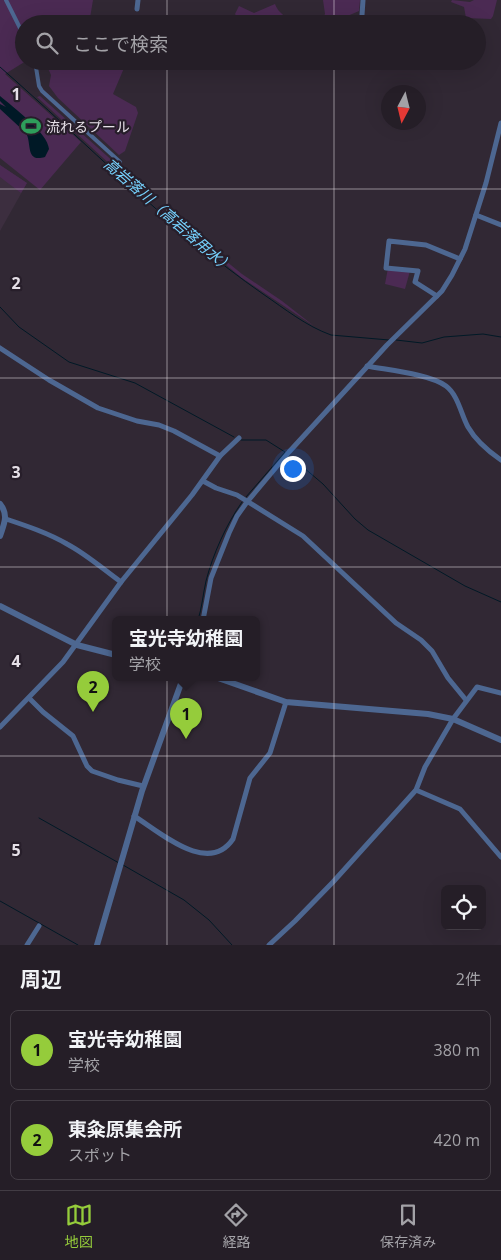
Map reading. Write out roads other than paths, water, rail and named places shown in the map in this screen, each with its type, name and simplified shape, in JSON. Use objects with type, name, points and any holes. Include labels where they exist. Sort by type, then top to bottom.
[{"type":"street","points":[[6,0],[15,18]]},
{"type":"street","points":[[136,8],[138,0]]},
{"type":"street","points":[[362,15],[363,0]]},
{"type":"street","points":[[37,70],[39,86],[42,91],[120,162]]},
{"type":"street","points":[[204,616],[211,578],[237,516],[247,502],[289,452],[387,344],[437,296],[452,275],[476,215],[494,159],[501,123]]},
{"type":"street","points":[[494,159],[501,160]]},
{"type":"street","points":[[476,215],[501,225]]},
{"type":"street","points":[[437,296],[415,282],[418,271],[386,268],[389,241],[426,245],[460,259]]},
{"type":"street","points":[[0,348],[98,408],[137,421],[159,425],[220,456]]},
{"type":"street","points":[[367,366],[432,379],[447,387],[452,392],[468,427],[477,440],[501,460]]},
{"type":"street","points":[[0,727],[63,662],[77,645],[120,582],[203,481],[220,456],[239,438]]},
{"type":"street","points":[[203,481],[216,488],[237,495],[303,536],[396,623],[421,640],[432,652],[448,678],[466,700]]},
{"type":"street","points":[[0,504],[6,519],[0,536]]},
{"type":"street","points":[[6,519],[66,543],[120,582]]},
{"type":"street","points":[[0,606],[77,645],[112,654]]},
{"type":"street","points":[[97,945],[134,816],[144,795],[143,786],[182,681]]},
{"type":"street","points":[[226,681],[286,702],[428,714],[453,719],[501,740]]},
{"type":"street","points":[[269,945],[326,888],[416,790],[425,767],[453,719],[477,687],[501,693]]},
{"type":"street","points":[[30,698],[43,712],[73,736],[87,766],[92,771],[143,786]]},
{"type":"street","points":[[134,816],[188,850],[214,854],[228,846],[233,839],[250,778],[270,753],[286,702]]},
{"type":"street","points":[[416,790],[460,809],[501,858]]},
{"type":"street","points":[[27,945],[39,926]]},
{"type":"water","name":"流れるプール","points":[[0,96],[43,136],[49,149],[45,157],[39,158],[32,155],[26,133],[0,109],[0,104],[6,107],[0,101]]},
{"type":"waterway","name":"高岩落川（高岩落用水）","points":[[0,67],[161,213],[263,294],[304,322],[331,335],[389,340]]},
{"type":"waterway","points":[[0,307],[19,327],[69,362],[135,383],[234,437]]},
{"type":"waterway","name":"高岩落川（高岩落用水）","points":[[396,340],[422,343],[444,337],[483,334],[501,337]]},
{"type":"waterway","points":[[241,440],[266,440],[285,452],[246,497]]},
{"type":"waterway","points":[[290,456],[323,484],[355,519],[368,530],[465,586],[501,602]]},
{"type":"waterway","points":[[199,616],[212,560],[225,530],[242,502]]},
{"type":"waterway","points":[[39,818],[119,863]]},
{"type":"waterway","points":[[123,865],[184,900],[209,920],[232,945]]},
{"type":"waterway","points":[[0,901],[78,945]]},
{"type":"place","name":"流れるプール","points":[[31,126]]},
{"type":"place","name":"東粂原集会所","points":[[93,712]]},
{"type":"place","name":"宝光寺幼稚園","points":[[186,739]]}]
